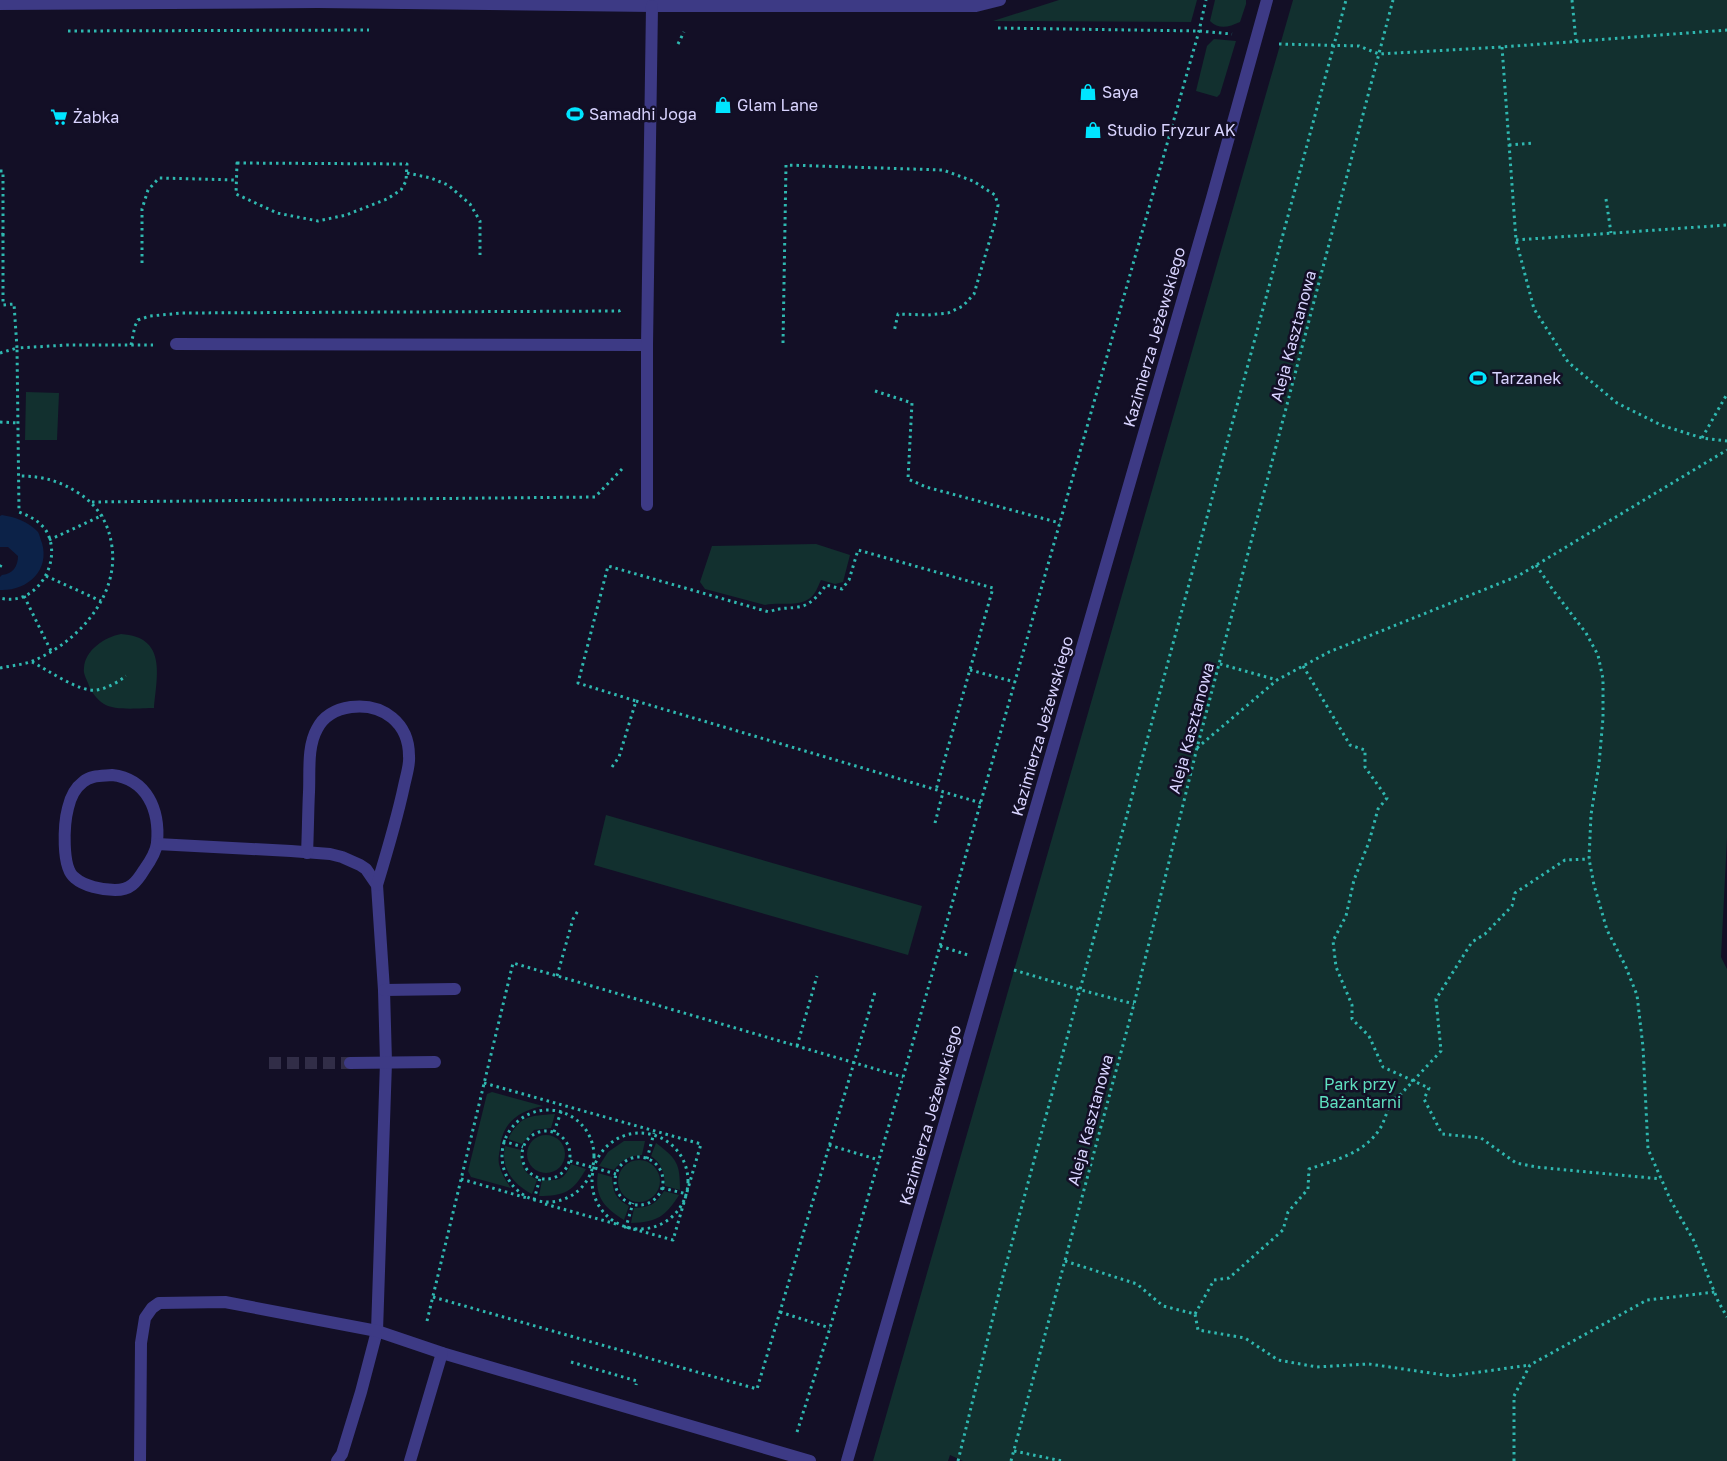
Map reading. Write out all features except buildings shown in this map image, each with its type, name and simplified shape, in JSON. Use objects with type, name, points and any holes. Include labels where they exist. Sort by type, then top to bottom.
[{"type":"street","points":[[0,4],[318,2],[652,6],[787,3],[976,6],[1000,0]]},
{"type":"street","name":"Kazimierza Jeżewskiego","points":[[848,1461],[1267,0]]},
{"type":"street","points":[[647,505],[647,345],[652,6]]},
{"type":"street","points":[[176,344],[647,345]]},
{"type":"street","points":[[307,853],[312,740],[321,722],[333,712],[356,706],[376,708],[393,717],[407,740],[410,757],[396,821],[377,885],[384,990],[386,1062],[377,1331],[342,1454],[337,1461]]},
{"type":"street","points":[[112,775],[126,778],[137,784],[149,799],[154,810],[157,844],[153,856],[135,884],[127,889],[104,889],[91,886],[75,878],[67,868],[65,837],[68,808],[78,786],[90,777],[112,775]]},
{"type":"street","points":[[157,844],[330,854],[354,862],[366,870],[377,885]]},
{"type":"street","points":[[384,990],[455,989]]},
{"type":"street","points":[[350,1063],[435,1062]]},
{"type":"street","points":[[140,1461],[141,1342],[145,1318],[152,1308],[159,1303],[225,1302],[377,1331],[442,1353],[810,1461]]},
{"type":"street","points":[[410,1461],[442,1353]]},
{"type":"path","points":[[789,1455],[830,1328],[903,1077],[1199,31],[1206,0]]},
{"type":"path","points":[[958,1461],[1003,1276],[1346,0]]},
{"type":"path","name":"Aleja Kasztanowa","points":[[1011,1461],[1134,1004],[1197,748],[1393,0]]},
{"type":"path","points":[[1572,0],[1576,41]]},
{"type":"path","points":[[1199,31],[1257,37],[1283,45],[1359,46],[1379,54],[1502,48],[1727,30]]},
{"type":"path","points":[[1502,48],[1516,240],[1534,309],[1568,362],[1616,402],[1661,425],[1702,438],[1727,440]]},
{"type":"path","points":[[1509,145],[1533,143]]},
{"type":"path","points":[[237,164],[407,164],[406,181],[401,190],[387,199],[346,215],[318,221],[277,213],[236,194],[236,180],[237,164]]},
{"type":"path","points":[[783,342],[786,165],[943,170],[973,181],[994,195],[998,205],[995,222],[974,294],[963,306],[948,313],[928,316],[898,314],[894,332]]},
{"type":"path","points":[[0,171],[3,171],[1,235],[3,305],[14,304],[17,348],[19,512],[40,523],[46,530],[51,548],[49,569],[45,580],[36,589],[24,596],[0,598]]},
{"type":"path","points":[[407,173],[431,178],[448,185],[470,204],[480,221],[480,255]]},
{"type":"path","points":[[142,263],[142,209],[148,190],[159,178],[236,180]]},
{"type":"path","points":[[1606,199],[1611,233]]},
{"type":"path","points":[[1516,240],[1727,225]]},
{"type":"path","points":[[131,345],[138,320],[150,316],[182,313],[619,311],[623,310],[626,302]]},
{"type":"path","points":[[0,353],[17,348],[68,345],[176,344]]},
{"type":"path","points":[[875,391],[912,403],[908,479],[926,487],[1060,523]]},
{"type":"path","points":[[1702,438],[1727,394]]},
{"type":"path","points":[[0,422],[19,423]]},
{"type":"path","points":[[1197,748],[1277,680],[1329,652],[1518,576],[1727,450]]},
{"type":"path","points":[[92,502],[594,497],[628,463]]},
{"type":"path","points":[[0,668],[17,666],[31,661],[63,643],[82,627],[94,614],[107,591],[111,574],[113,553],[111,535],[103,515],[92,502],[76,491],[55,481],[38,476],[20,476]]},
{"type":"path","points":[[49,540],[103,515]]},
{"type":"path","points":[[936,790],[993,588],[858,550],[849,580],[842,589],[826,585],[819,596],[800,607],[780,607],[769,612],[608,566],[578,683],[636,701],[936,790],[981,803]]},
{"type":"path","points":[[1536,565],[1586,633],[1598,656],[1603,679],[1603,718],[1599,764],[1591,815],[1588,859],[1607,930],[1638,996],[1643,1047],[1648,1149],[1671,1200],[1694,1241],[1727,1317]]},
{"type":"path","points":[[46,576],[101,601]]},
{"type":"path","points":[[24,596],[51,650]]},
{"type":"path","points":[[31,661],[83,689],[97,690],[126,676]]},
{"type":"path","points":[[1220,664],[1277,680]]},
{"type":"path","points":[[1303,666],[1350,745],[1365,750],[1365,767],[1387,798],[1378,809],[1354,880],[1346,916],[1333,941],[1336,967],[1352,1005],[1352,1020],[1369,1036],[1383,1067],[1430,1088],[1424,1100],[1442,1134],[1481,1138],[1516,1163],[1662,1179]]},
{"type":"path","points":[[970,670],[1015,682]]},
{"type":"path","points":[[612,767],[619,757],[636,701]]},
{"type":"path","points":[[935,823],[944,792]]},
{"type":"path","points":[[1588,859],[1564,860],[1515,893],[1512,906],[1485,934],[1472,942],[1436,999],[1441,1051],[1401,1094],[1393,1098],[1379,1130],[1356,1152],[1309,1169],[1308,1189],[1288,1212],[1283,1230],[1229,1278],[1214,1280],[1194,1314],[1198,1330],[1245,1338],[1278,1360],[1317,1367],[1369,1364],[1451,1376],[1530,1365],[1647,1300],[1715,1292]]},
{"type":"path","points":[[557,976],[572,920],[579,910]]},
{"type":"path","points":[[940,946],[1081,990],[1134,1004]]},
{"type":"path","points":[[427,1322],[513,964],[903,1077]]},
{"type":"path","points":[[797,1046],[817,976]]},
{"type":"path","points":[[433,1297],[757,1389],[875,992]]},
{"type":"path","points":[[461,1179],[673,1240],[701,1144],[654,1133],[484,1083]]},
{"type":"path","points":[[554,1132],[562,1105]]},
{"type":"path","points":[[561,1110],[543,1109],[526,1114],[512,1126],[503,1142],[501,1156],[504,1170],[510,1184],[521,1194],[534,1200],[549,1202],[563,1199],[577,1192],[587,1181],[593,1168],[599,1154],[610,1142],[623,1135],[638,1132],[654,1133],[667,1140],[678,1150],[686,1164],[687,1194],[680,1208],[669,1219],[656,1226],[641,1229],[626,1227],[612,1220],[602,1210],[594,1197],[591,1182],[593,1168],[594,1150],[589,1132],[577,1119],[561,1110]]},
{"type":"path","points":[[541,1131],[554,1132],[564,1138],[567,1143],[570,1149],[570,1161],[566,1169],[558,1176],[540,1178],[531,1173],[525,1166],[522,1157],[524,1147],[530,1137],[541,1131]]},
{"type":"path","points":[[647,1159],[654,1133]]},
{"type":"path","points":[[503,1142],[524,1147]]},
{"type":"path","points":[[829,1145],[879,1160]]},
{"type":"path","points":[[642,1157],[653,1161],[660,1169],[664,1178],[662,1188],[657,1197],[650,1203],[639,1205],[629,1202],[620,1195],[616,1185],[616,1174],[622,1165],[631,1158],[642,1157]]},
{"type":"path","points":[[570,1161],[616,1174]]},
{"type":"path","points":[[534,1200],[540,1178]]},
{"type":"path","points":[[662,1188],[687,1194]]},
{"type":"path","points":[[626,1227],[633,1203]]},
{"type":"path","points":[[1064,1261],[1137,1284],[1163,1306],[1194,1314]]},
{"type":"path","points":[[780,1312],[830,1328]]},
{"type":"path","points":[[1514,1461],[1514,1396],[1530,1365]]},
{"type":"path","points":[[1013,1451],[1062,1461]]},
{"type":"green space","points":[[1059,0],[1197,0],[1191,22],[993,21]]},
{"type":"green space","points":[[1215,0],[1246,0],[1240,22],[1224,27],[1213,24],[1210,21]]},
{"type":"green space","name":"Park przy Bażantarni","points":[[1293,0],[1727,0],[1727,838],[1721,957],[1727,969],[1727,1461],[963,1461],[950,1455],[948,1461],[873,1461]]},
{"type":"green space","points":[[1214,39],[1236,41],[1220,94],[1217,97],[1196,91],[1207,46]]},
{"type":"green space","points":[[26,392],[59,393],[57,440],[25,440]]},
{"type":"green space","points":[[816,544],[850,555],[843,582],[835,584],[821,580],[814,594],[809,599],[798,603],[765,605],[705,589],[700,582],[712,546]]},
{"type":"green space","points":[[121,634],[136,637],[146,642],[152,650],[156,660],[157,671],[154,708],[128,709],[108,706],[94,695],[89,686],[84,670],[85,661],[88,656],[103,641]]},
{"type":"green space","points":[[606,815],[922,906],[908,955],[594,865]]},
{"type":"green space","points":[[492,1092],[543,1106],[526,1111],[513,1119],[504,1132],[501,1140],[499,1162],[502,1174],[511,1188],[471,1177],[468,1171],[487,1094]]},
{"type":"green space","points":[[555,1114],[551,1128],[534,1130],[522,1144],[508,1139],[517,1125],[527,1118]]},
{"type":"green space","points":[[546,1135],[553,1136],[559,1141],[564,1147],[564,1161],[559,1167],[553,1172],[546,1173],[539,1172],[533,1167],[528,1161],[527,1154],[528,1147],[533,1141],[539,1136]]},
{"type":"green space","points":[[624,1141],[645,1141],[642,1155],[626,1159],[614,1170],[599,1166],[608,1152]]},
{"type":"green space","points":[[656,1143],[669,1153],[676,1162],[680,1190],[665,1186],[662,1169],[651,1156]]},
{"type":"green space","points":[[505,1146],[521,1150],[523,1168],[537,1180],[532,1194],[519,1185],[509,1174],[504,1161]]},
{"type":"green space","points":[[639,1160],[654,1166],[660,1181],[654,1196],[639,1202],[624,1196],[618,1181],[624,1166]]},
{"type":"green space","points":[[571,1164],[586,1169],[572,1188],[561,1194],[539,1196],[542,1180],[557,1180],[566,1173]]},
{"type":"green space","points":[[598,1173],[612,1177],[616,1194],[629,1206],[624,1220],[611,1211],[602,1201],[598,1189]]},
{"type":"green space","points":[[664,1191],[679,1195],[665,1213],[654,1220],[631,1223],[634,1208],[652,1204]]},
{"type":"water","points":[[0,516],[22,520],[34,528],[39,534],[44,553],[43,562],[39,570],[27,583],[19,587],[0,590],[0,577],[14,569],[18,556],[8,547],[0,547]]},
{"type":"tunnel","points":[[269,1063],[350,1063]]},
{"type":"place","name":"Saya","points":[[1088,92]]},
{"type":"place","name":"Glam Lane","points":[[723,105]]},
{"type":"place","name":"Samadhi Joga","points":[[575,114]]},
{"type":"place","name":"Żabka","points":[[59,117]]},
{"type":"place","name":"Studio Fryzur AK","points":[[1093,130]]},
{"type":"place","name":"Tarzanek","points":[[1478,378]]}]
